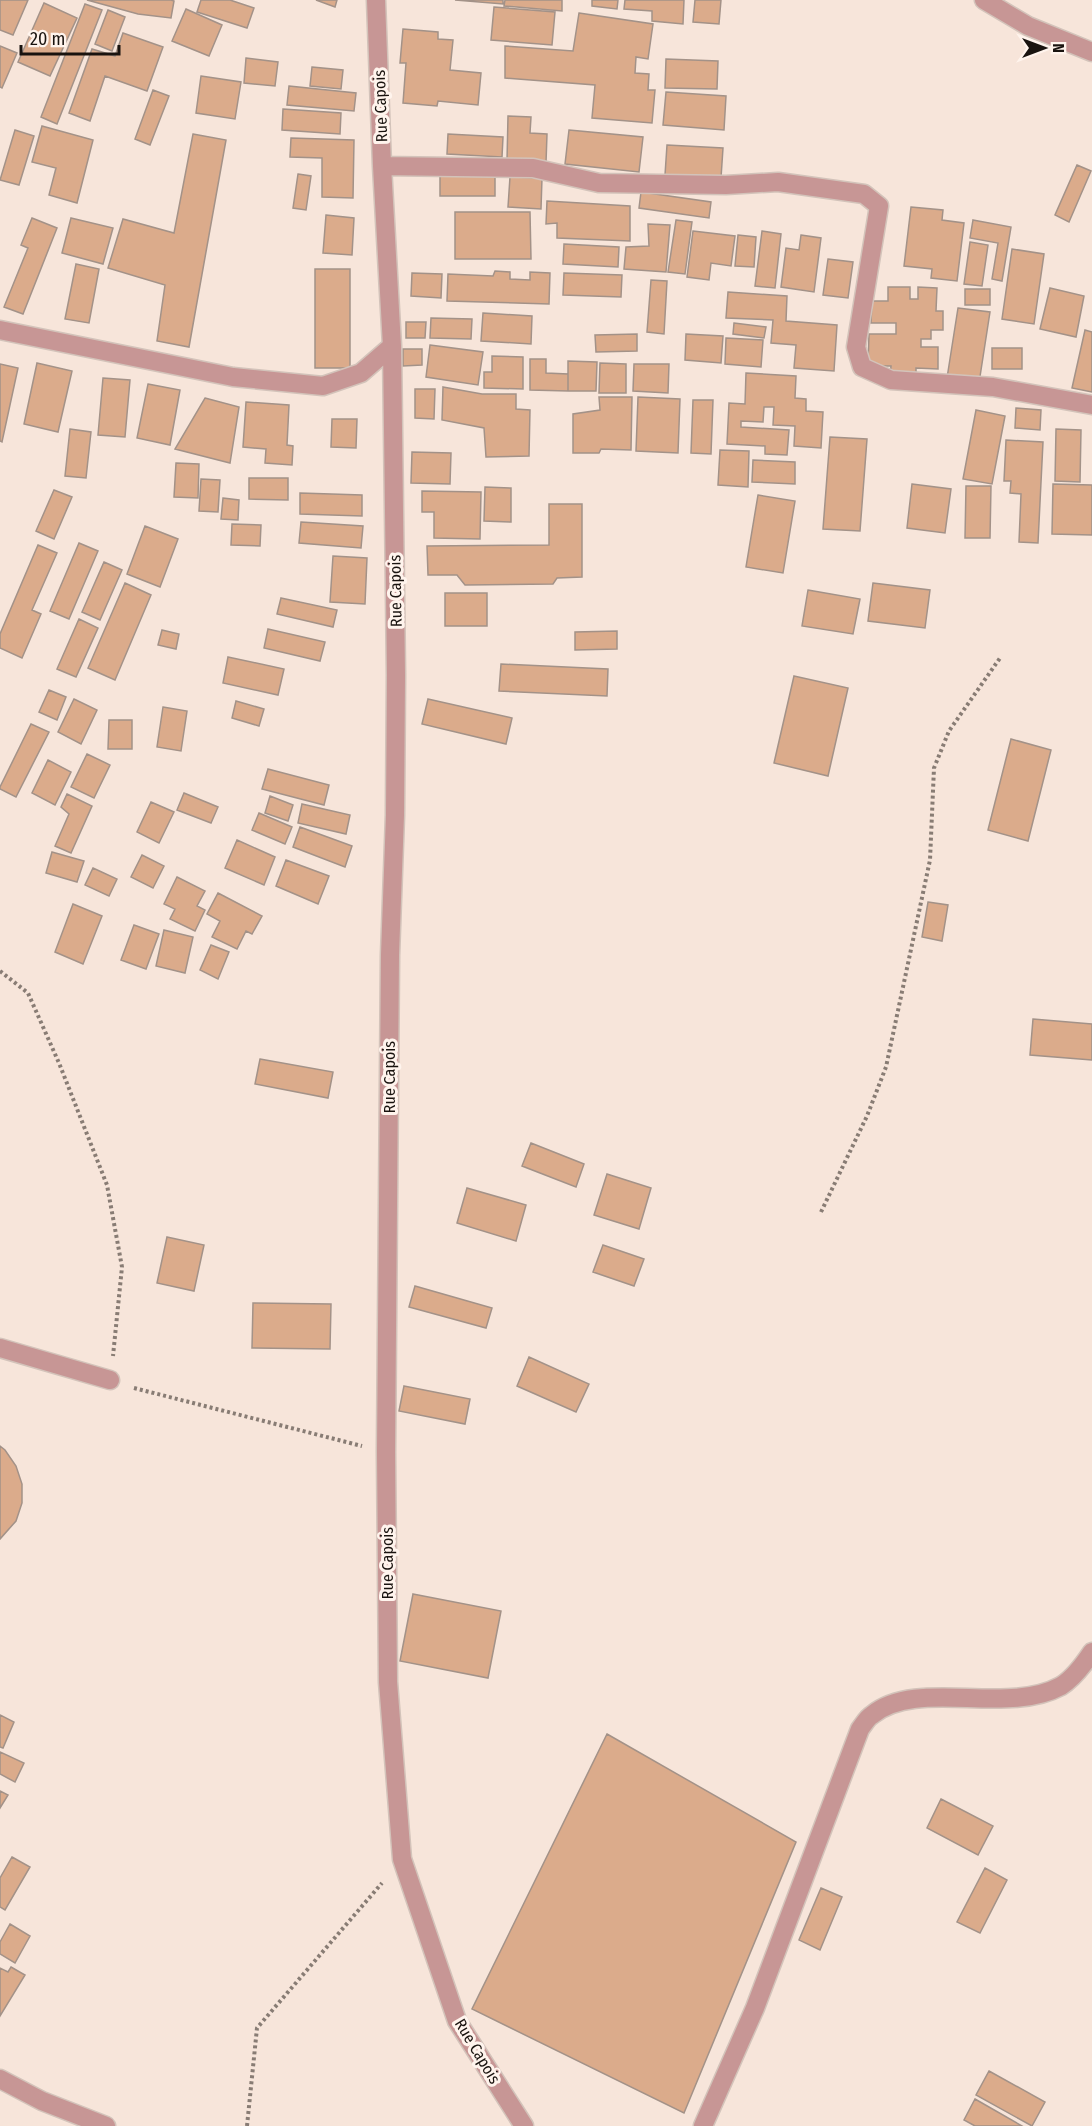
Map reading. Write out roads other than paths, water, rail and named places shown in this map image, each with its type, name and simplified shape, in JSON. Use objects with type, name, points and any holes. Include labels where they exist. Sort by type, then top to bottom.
[{"type":"street","name":"Rue Capois","points":[[376,0],[392,346],[396,675],[395,815],[390,955],[386,1452],[388,1682],[402,1859],[457,2021],[524,2126]]},
{"type":"street","points":[[984,0],[1028,26],[1092,52]]},
{"type":"street","points":[[382,166],[533,168],[599,183],[726,185],[778,182],[864,194],[879,206],[856,347],[862,367],[891,380],[993,387],[1092,405]]},
{"type":"street","points":[[0,330],[233,377],[324,386],[361,372],[392,346]]},
{"type":"street","points":[[0,1348],[110,1380]]},
{"type":"street","points":[[703,2126],[755,2008],[860,1729],[872,1714],[895,1703],[918,1698],[1004,1699],[1038,1694],[1062,1685],[1080,1668],[1092,1652]]},
{"type":"street","points":[[0,2079],[42,2101],[106,2126]]}]
